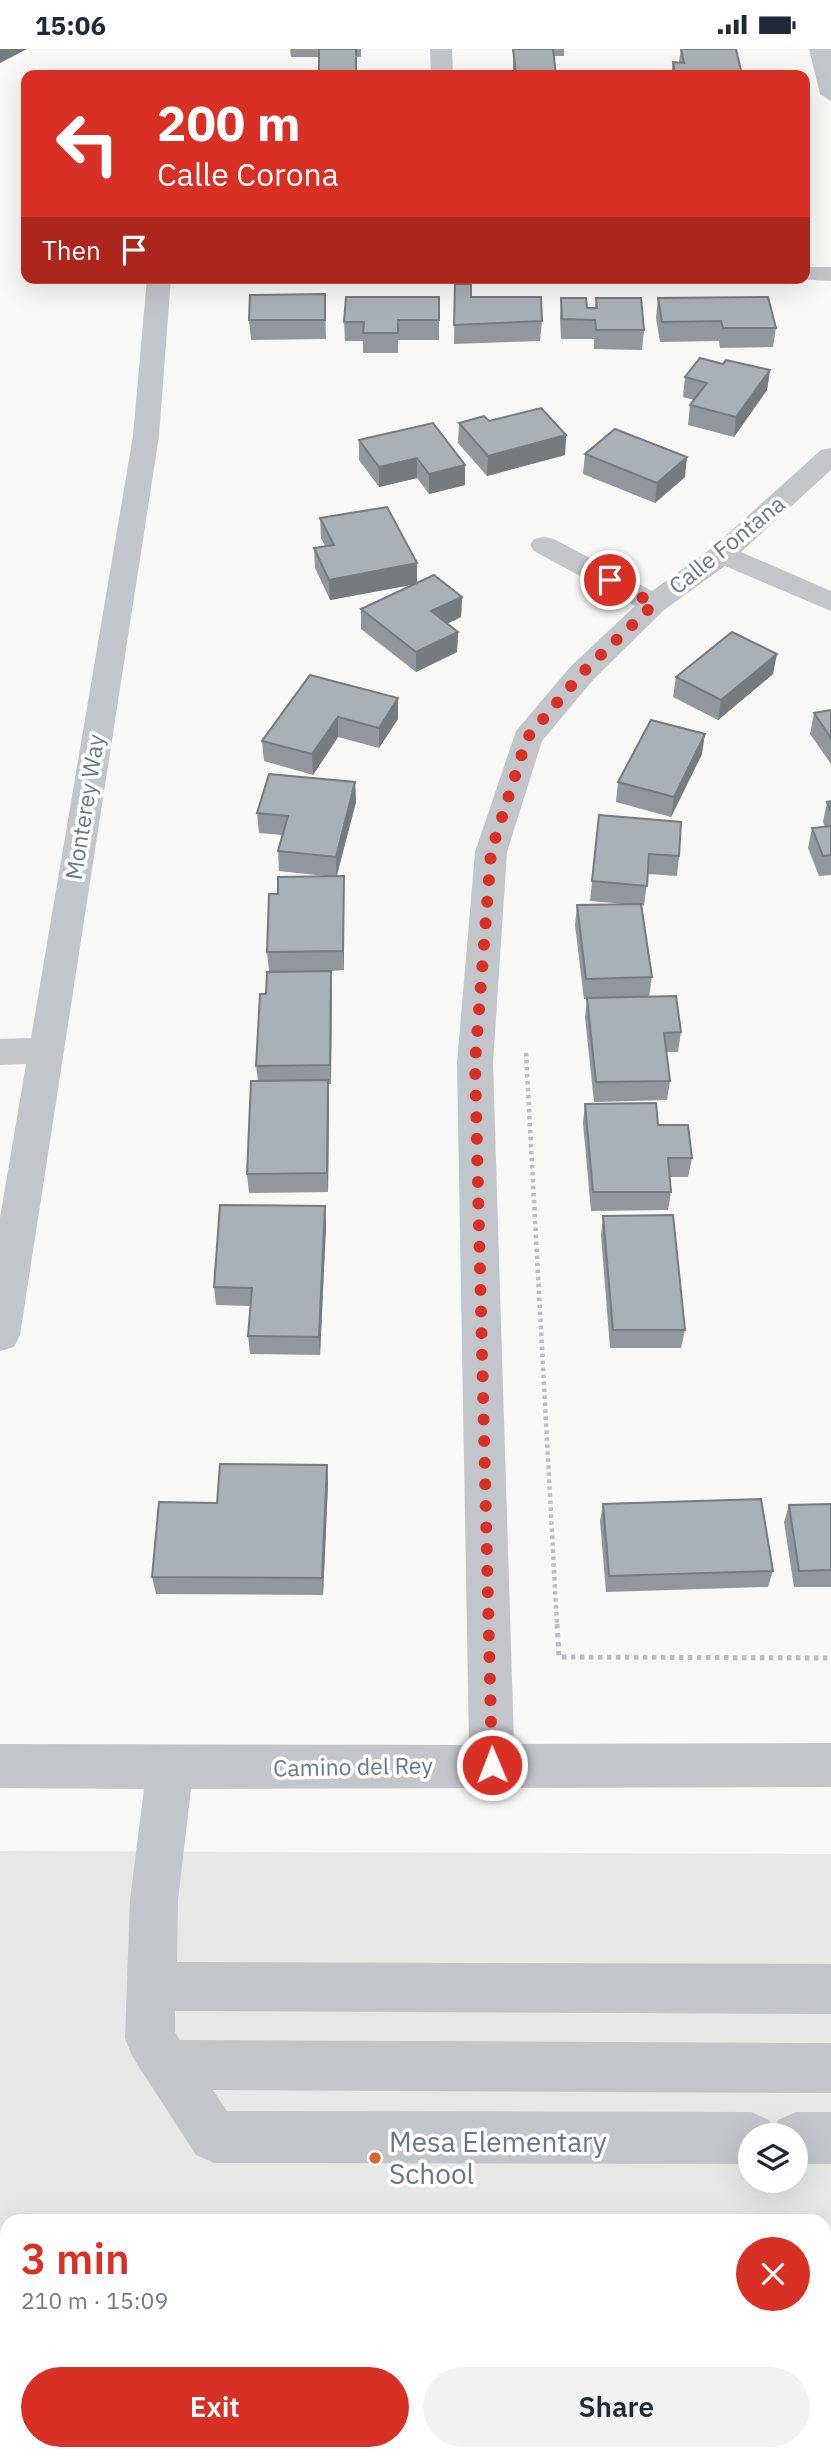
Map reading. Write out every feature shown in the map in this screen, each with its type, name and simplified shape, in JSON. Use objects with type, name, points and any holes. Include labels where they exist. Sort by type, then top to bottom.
[{"type":"street","points":[[441,49],[442,70]]},
{"type":"street","points":[[820,49],[831,94]]},
{"type":"street","points":[[810,274],[831,274]]},
{"type":"street","name":"Monterey Way","points":[[0,1335],[146,436],[159,284]]},
{"type":"street","name":"Calle Fontana","points":[[492,1765],[475,1063],[491,852],[527,738],[582,673],[654,604],[722,554],[831,456]]},
{"type":"street","points":[[544,545],[654,604]]},
{"type":"street","points":[[722,554],[831,602]]},
{"type":"street","points":[[0,1052],[45,1050]]},
{"type":"street","name":"Camino del Rey","points":[[0,1766],[361,1769],[492,1765],[831,1765]]},
{"type":"street","points":[[170,1768],[154,1900],[150,2038],[214,2137],[738,2138]]},
{"type":"street","points":[[152,1986],[831,1989]]},
{"type":"street","points":[[168,2065],[831,2068]]},
{"type":"street","points":[[808,2138],[831,2138]]},
{"type":"path","points":[[525,1045],[559,1657],[831,1658]]},
{"type":"shaded area","name":"Mesa Elementary School","points":[[0,1851],[831,1854],[831,2214],[0,2214]]},
{"type":"building","points":[[319,49],[356,49],[356,70],[319,70]]},
{"type":"building","points":[[513,49],[553,49],[555,70],[515,70]]},
{"type":"building","points":[[681,49],[736,49],[741,70],[674,70],[673,62],[684,63]]},
{"type":"building","points":[[455,284],[471,284],[471,297],[541,297],[542,321],[454,325]]},
{"type":"building","points":[[325,294],[325,320],[249,320],[250,295]]},
{"type":"building","points":[[346,297],[439,297],[439,320],[398,320],[398,333],[363,333],[364,322],[344,322]]},
{"type":"building","points":[[768,297],[776,328],[723,328],[721,321],[662,322],[658,298]]},
{"type":"building","points":[[561,298],[586,298],[587,308],[597,308],[596,298],[641,298],[644,330],[596,330],[595,320],[562,319]]},
{"type":"building","points":[[700,358],[723,364],[726,360],[770,370],[736,417],[690,405],[707,383],[685,377]]},
{"type":"building","points":[[541,408],[566,435],[488,456],[459,423],[484,416],[489,421]]},
{"type":"building","points":[[433,423],[465,465],[429,474],[417,458],[379,467],[359,440]]},
{"type":"building","points":[[615,429],[687,457],[657,483],[585,454]]},
{"type":"building","points":[[387,507],[417,563],[329,580],[314,548],[334,545],[320,518]]},
{"type":"building","points":[[434,575],[462,597],[431,611],[458,632],[416,652],[361,609]]},
{"type":"building","points":[[732,632],[777,654],[721,700],[676,677]]},
{"type":"building","points":[[310,675],[398,698],[379,728],[338,717],[312,754],[262,741]]},
{"type":"building","points":[[831,710],[831,738],[814,713]]},
{"type":"building","points":[[651,720],[705,734],[674,797],[618,782]]},
{"type":"building","points":[[269,774],[355,782],[336,857],[278,851],[288,816],[257,813]]},
{"type":"building","points":[[599,815],[681,822],[679,856],[649,854],[647,886],[592,881]]},
{"type":"building","points":[[831,826],[831,855],[823,856],[812,828]]},
{"type":"building","points":[[344,876],[343,951],[267,952],[269,894],[278,894],[278,877]]},
{"type":"building","points":[[641,904],[652,977],[586,979],[577,905]]},
{"type":"building","points":[[331,971],[330,1065],[256,1066],[260,994],[266,994],[267,972]]},
{"type":"building","points":[[676,996],[681,1032],[664,1033],[670,1081],[596,1082],[587,998]]},
{"type":"building","points":[[328,1080],[327,1173],[247,1174],[251,1081]]},
{"type":"building","points":[[656,1103],[658,1125],[688,1125],[692,1158],[668,1158],[671,1192],[593,1192],[585,1104]]},
{"type":"building","points":[[220,1205],[325,1206],[319,1337],[248,1336],[252,1288],[214,1287]]},
{"type":"building","points":[[673,1215],[685,1330],[613,1330],[603,1216]]},
{"type":"building","points":[[220,1464],[327,1465],[322,1578],[152,1577],[159,1502],[217,1503]]},
{"type":"building","points":[[761,1499],[773,1571],[609,1576],[603,1504]]},
{"type":"building","points":[[831,1504],[831,1570],[799,1571],[789,1505]]},
{"type":"place","name":"Mesa Elementary School","points":[[375,2158]]},
{"type":"route","points":[[492,1765],[475,1063],[491,852],[527,738],[582,673],[654,604],[610,580]]}]
